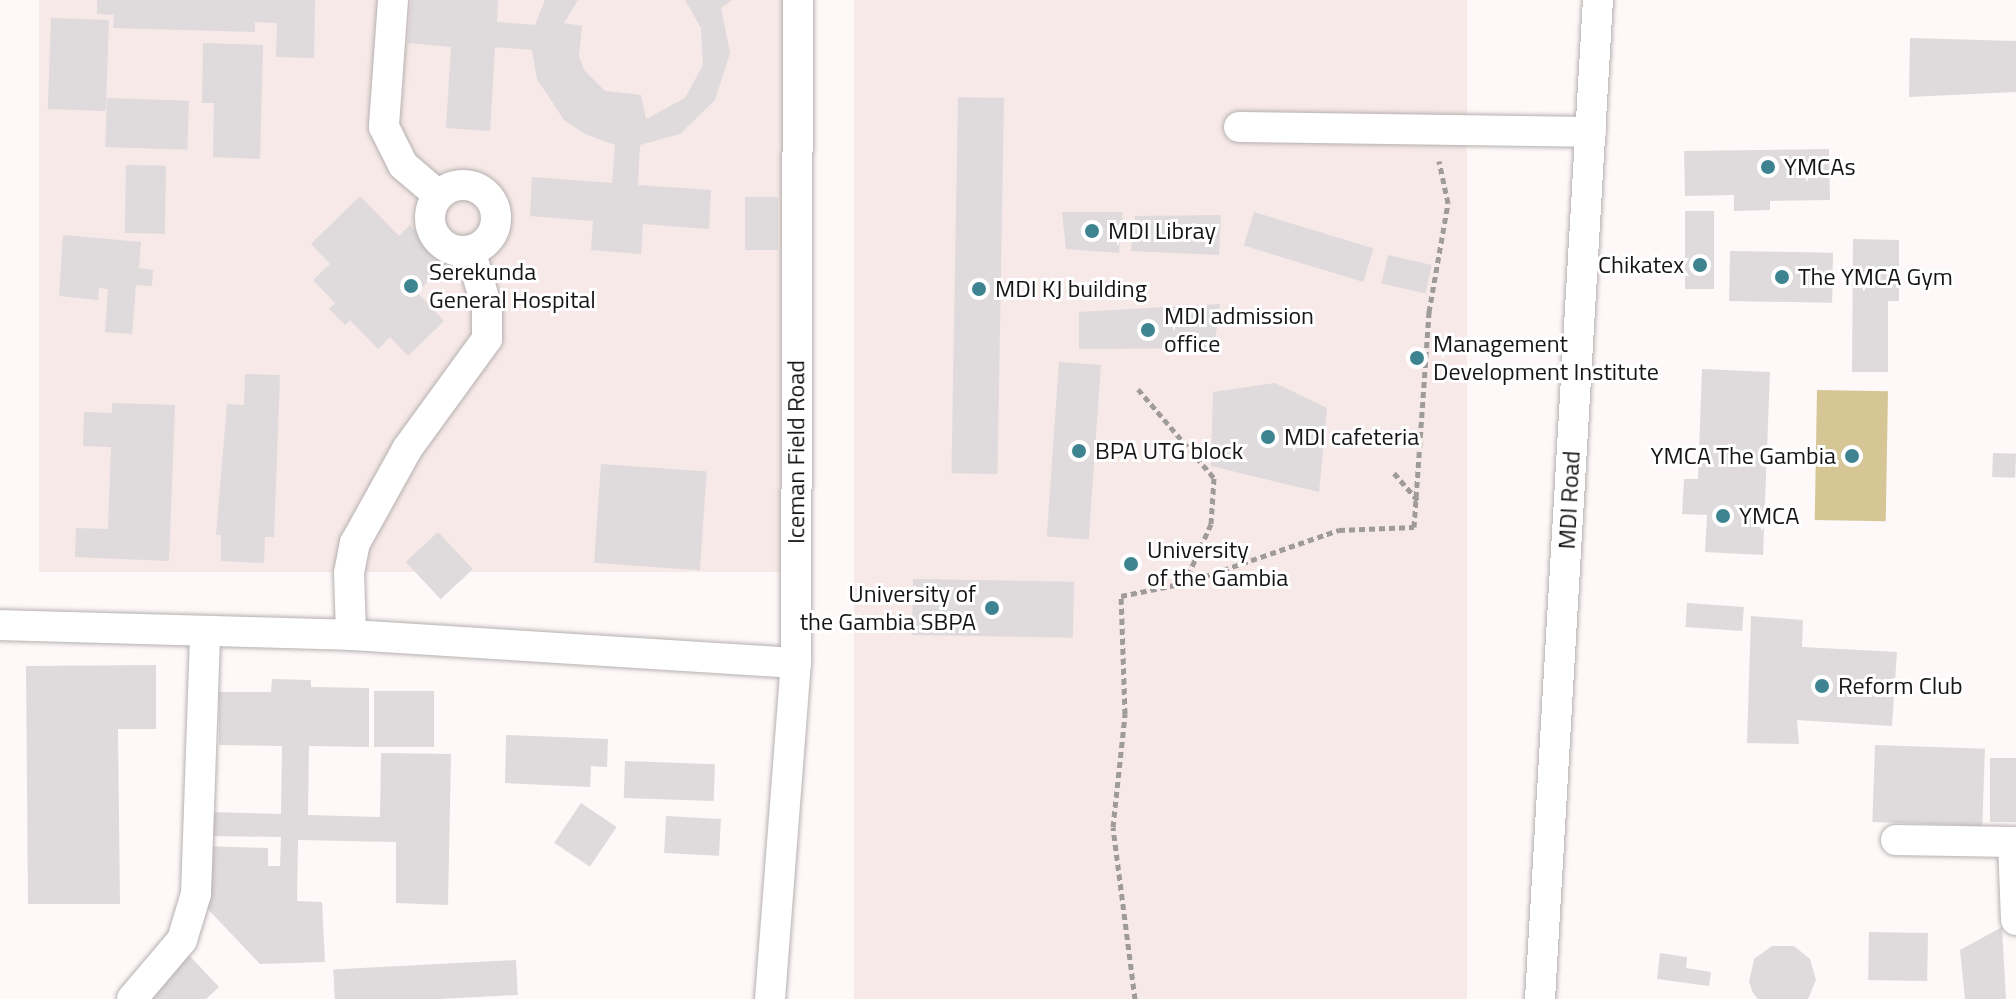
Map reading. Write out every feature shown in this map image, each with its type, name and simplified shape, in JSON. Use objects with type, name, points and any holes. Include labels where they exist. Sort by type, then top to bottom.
[{"type":"street","points":[[393,0],[384,127],[403,165],[438,195]]},
{"type":"street","name":"Iceman Field Road","points":[[770,999],[796,663],[798,0]]},
{"type":"street","name":"MDI Road","points":[[1540,999],[1598,0]]},
{"type":"street","points":[[1239,127],[1591,132]]},
{"type":"street","points":[[466,185],[491,201],[493,231],[470,250],[449,248],[434,234],[429,214],[438,195],[466,185]]},
{"type":"street","points":[[351,635],[349,573],[355,543],[407,449],[487,339],[487,308],[470,250]]},
{"type":"street","points":[[0,625],[351,635],[796,663]]},
{"type":"street","points":[[132,999],[182,940],[196,894],[205,633]]},
{"type":"street","points":[[1896,840],[2013,842],[2016,920]]},
{"type":"path","points":[[1135,999],[1113,827],[1125,714],[1121,596],[1185,583],[1339,530],[1414,527],[1419,502],[1429,312],[1448,203],[1432,130]]},
{"type":"path","points":[[1138,389],[1214,478],[1211,524],[1185,583]]},
{"type":"path","points":[[1394,473],[1419,502]]},
{"type":"shaded area","name":"Serekunda General Hospital","points":[[39,0],[787,0],[787,572],[39,572]]},
{"type":"shaded area","name":"University of the Gambia","points":[[854,0],[1467,0],[1467,999],[854,999]]},
{"type":"shaded area","name":"YMCA The Gambia","points":[[1817,390],[1888,391],[1886,521],[1815,520]]},
{"type":"building","points":[[97,0],[315,0],[314,58],[276,57],[277,23],[255,22],[255,32],[113,28],[114,15],[97,14]]},
{"type":"building","points":[[411,0],[498,0],[497,22],[535,25],[545,0],[578,0],[564,23],[582,26],[579,56],[584,70],[605,91],[641,95],[646,119],[685,98],[703,65],[701,28],[685,0],[732,0],[721,8],[730,53],[715,100],[680,134],[640,145],[638,185],[711,190],[709,229],[643,224],[641,254],[591,250],[593,221],[530,216],[532,177],[612,183],[615,145],[585,134],[564,120],[537,79],[532,50],[495,47],[490,131],[446,128],[451,47],[408,43]]},
{"type":"building","points":[[51,18],[109,20],[106,111],[48,109]]},
{"type":"building","points":[[1910,38],[2016,41],[2016,92],[1909,97]]},
{"type":"building","points":[[203,43],[263,45],[260,159],[213,157],[214,103],[202,103]]},
{"type":"building","name":"MDI KJ building","points":[[958,97],[1004,98],[997,474],[951,473]]},
{"type":"building","points":[[107,98],[189,101],[187,150],[105,147]]},
{"type":"building","points":[[1829,149],[1830,200],[1770,201],[1770,210],[1734,211],[1734,195],[1685,196],[1684,151]]},
{"type":"building","points":[[126,165],[166,166],[165,234],[125,233]]},
{"type":"building","points":[[360,196],[399,236],[410,225],[447,264],[417,292],[444,321],[408,356],[390,337],[378,349],[350,320],[345,325],[329,309],[335,303],[313,280],[330,264],[311,244]]},
{"type":"building","points":[[745,197],[778,197],[778,250],[745,250]]},
{"type":"building","name":"Chikatex","points":[[1685,211],[1714,211],[1714,289],[1685,289]]},
{"type":"building","name":"MDI Libray","points":[[1062,212],[1123,212],[1119,253],[1066,249]]},
{"type":"building","points":[[1254,212],[1374,249],[1363,282],[1244,245]]},
{"type":"building","points":[[1221,215],[1219,255],[1131,251],[1135,216]]},
{"type":"building","points":[[63,235],[141,242],[139,268],[153,270],[152,286],[136,285],[132,334],[105,332],[108,289],[99,288],[98,300],[59,296]]},
{"type":"building","points":[[1853,239],[1899,240],[1899,301],[1888,301],[1888,372],[1852,372]]},
{"type":"building","name":"The YMCA Gym","points":[[1730,251],[1833,253],[1832,303],[1729,301]]},
{"type":"building","points":[[1388,255],[1432,265],[1425,293],[1381,283]]},
{"type":"building","name":"MDI admission office","points":[[1220,304],[1214,348],[1079,349],[1079,312]]},
{"type":"building","name":"BPA UTG block","points":[[1059,362],[1101,365],[1089,540],[1047,537]]},
{"type":"building","points":[[1702,369],[1770,372],[1763,555],[1705,552],[1707,515],[1682,514],[1684,479],[1698,479]]},
{"type":"building","points":[[245,374],[280,375],[274,537],[265,537],[264,563],[221,561],[221,535],[216,535],[227,404],[244,405]]},
{"type":"building","name":"MDI cafeteria","points":[[1275,383],[1327,408],[1319,492],[1211,466],[1213,392]]},
{"type":"building","points":[[112,403],[175,405],[169,561],[75,557],[76,528],[108,529],[111,447],[83,446],[84,412],[112,413]]},
{"type":"building","points":[[1993,453],[2016,454],[2015,478],[1992,477]]},
{"type":"building","points":[[601,464],[707,471],[700,570],[594,563]]},
{"type":"building","points":[[438,532],[473,569],[441,599],[406,562]]},
{"type":"building","name":"University of the Gambia SBPA","points":[[913,579],[1074,582],[1073,638],[912,635]]},
{"type":"building","points":[[1687,603],[1744,607],[1742,631],[1685,627]]},
{"type":"building","name":"Reform Club","points":[[1751,616],[1803,620],[1802,647],[1897,652],[1892,726],[1797,720],[1799,744],[1747,743]]},
{"type":"building","points":[[156,665],[156,729],[118,729],[120,904],[28,904],[26,666]]},
{"type":"building","points":[[272,679],[311,680],[311,687],[369,688],[369,747],[309,746],[308,815],[380,817],[381,753],[451,754],[448,905],[396,903],[396,842],[298,840],[297,901],[322,902],[325,962],[260,964],[202,903],[203,846],[268,848],[268,866],[280,866],[281,837],[210,836],[211,812],[281,814],[282,746],[219,745],[219,692],[271,692]]},
{"type":"building","points":[[374,691],[434,691],[434,747],[374,747]]},
{"type":"building","points":[[506,735],[608,739],[607,767],[591,766],[590,787],[505,783]]},
{"type":"building","points":[[1875,745],[1985,749],[1982,826],[1872,822]]},
{"type":"building","points":[[1990,758],[2016,758],[2016,822],[1990,822]]},
{"type":"building","points":[[625,761],[715,764],[714,801],[624,798]]},
{"type":"building","points":[[581,803],[617,827],[590,867],[554,843]]},
{"type":"building","points":[[666,816],[721,819],[719,856],[664,853]]},
{"type":"building","points":[[2002,927],[2006,999],[1965,999],[1960,950]]},
{"type":"building","points":[[1869,932],[1928,933],[1927,981],[1868,980]]},
{"type":"building","points":[[1772,946],[1794,946],[1810,959],[1816,980],[1808,999],[1758,999],[1753,993],[1749,982],[1754,959]]},
{"type":"building","points":[[185,951],[219,987],[206,999],[137,999]]},
{"type":"building","points":[[1660,953],[1687,957],[1686,968],[1711,972],[1709,986],[1657,979]]},
{"type":"building","points":[[516,960],[518,995],[335,999],[333,970]]},
{"type":"place","name":"YMCAs","points":[[1768,167]]},
{"type":"place","name":"MDI Libray","points":[[1092,231]]},
{"type":"place","name":"Chikatex","points":[[1700,265]]},
{"type":"place","name":"The YMCA Gym","points":[[1782,277]]},
{"type":"place","name":"Serekunda General Hospital","points":[[411,286]]},
{"type":"place","name":"MDI KJ building","points":[[979,289]]},
{"type":"place","name":"MDI admission office","points":[[1148,330]]},
{"type":"place","name":"Management Development Institute","points":[[1417,358]]},
{"type":"place","name":"MDI cafeteria","points":[[1268,437]]},
{"type":"place","name":"BPA UTG block","points":[[1079,451]]},
{"type":"place","name":"YMCA The Gambia","points":[[1852,456]]},
{"type":"place","name":"YMCA","points":[[1723,516]]},
{"type":"place","name":"University of the Gambia","points":[[1131,564]]},
{"type":"place","name":"University of the Gambia SBPA","points":[[992,608]]},
{"type":"place","name":"Reform Club","points":[[1822,686]]}]
